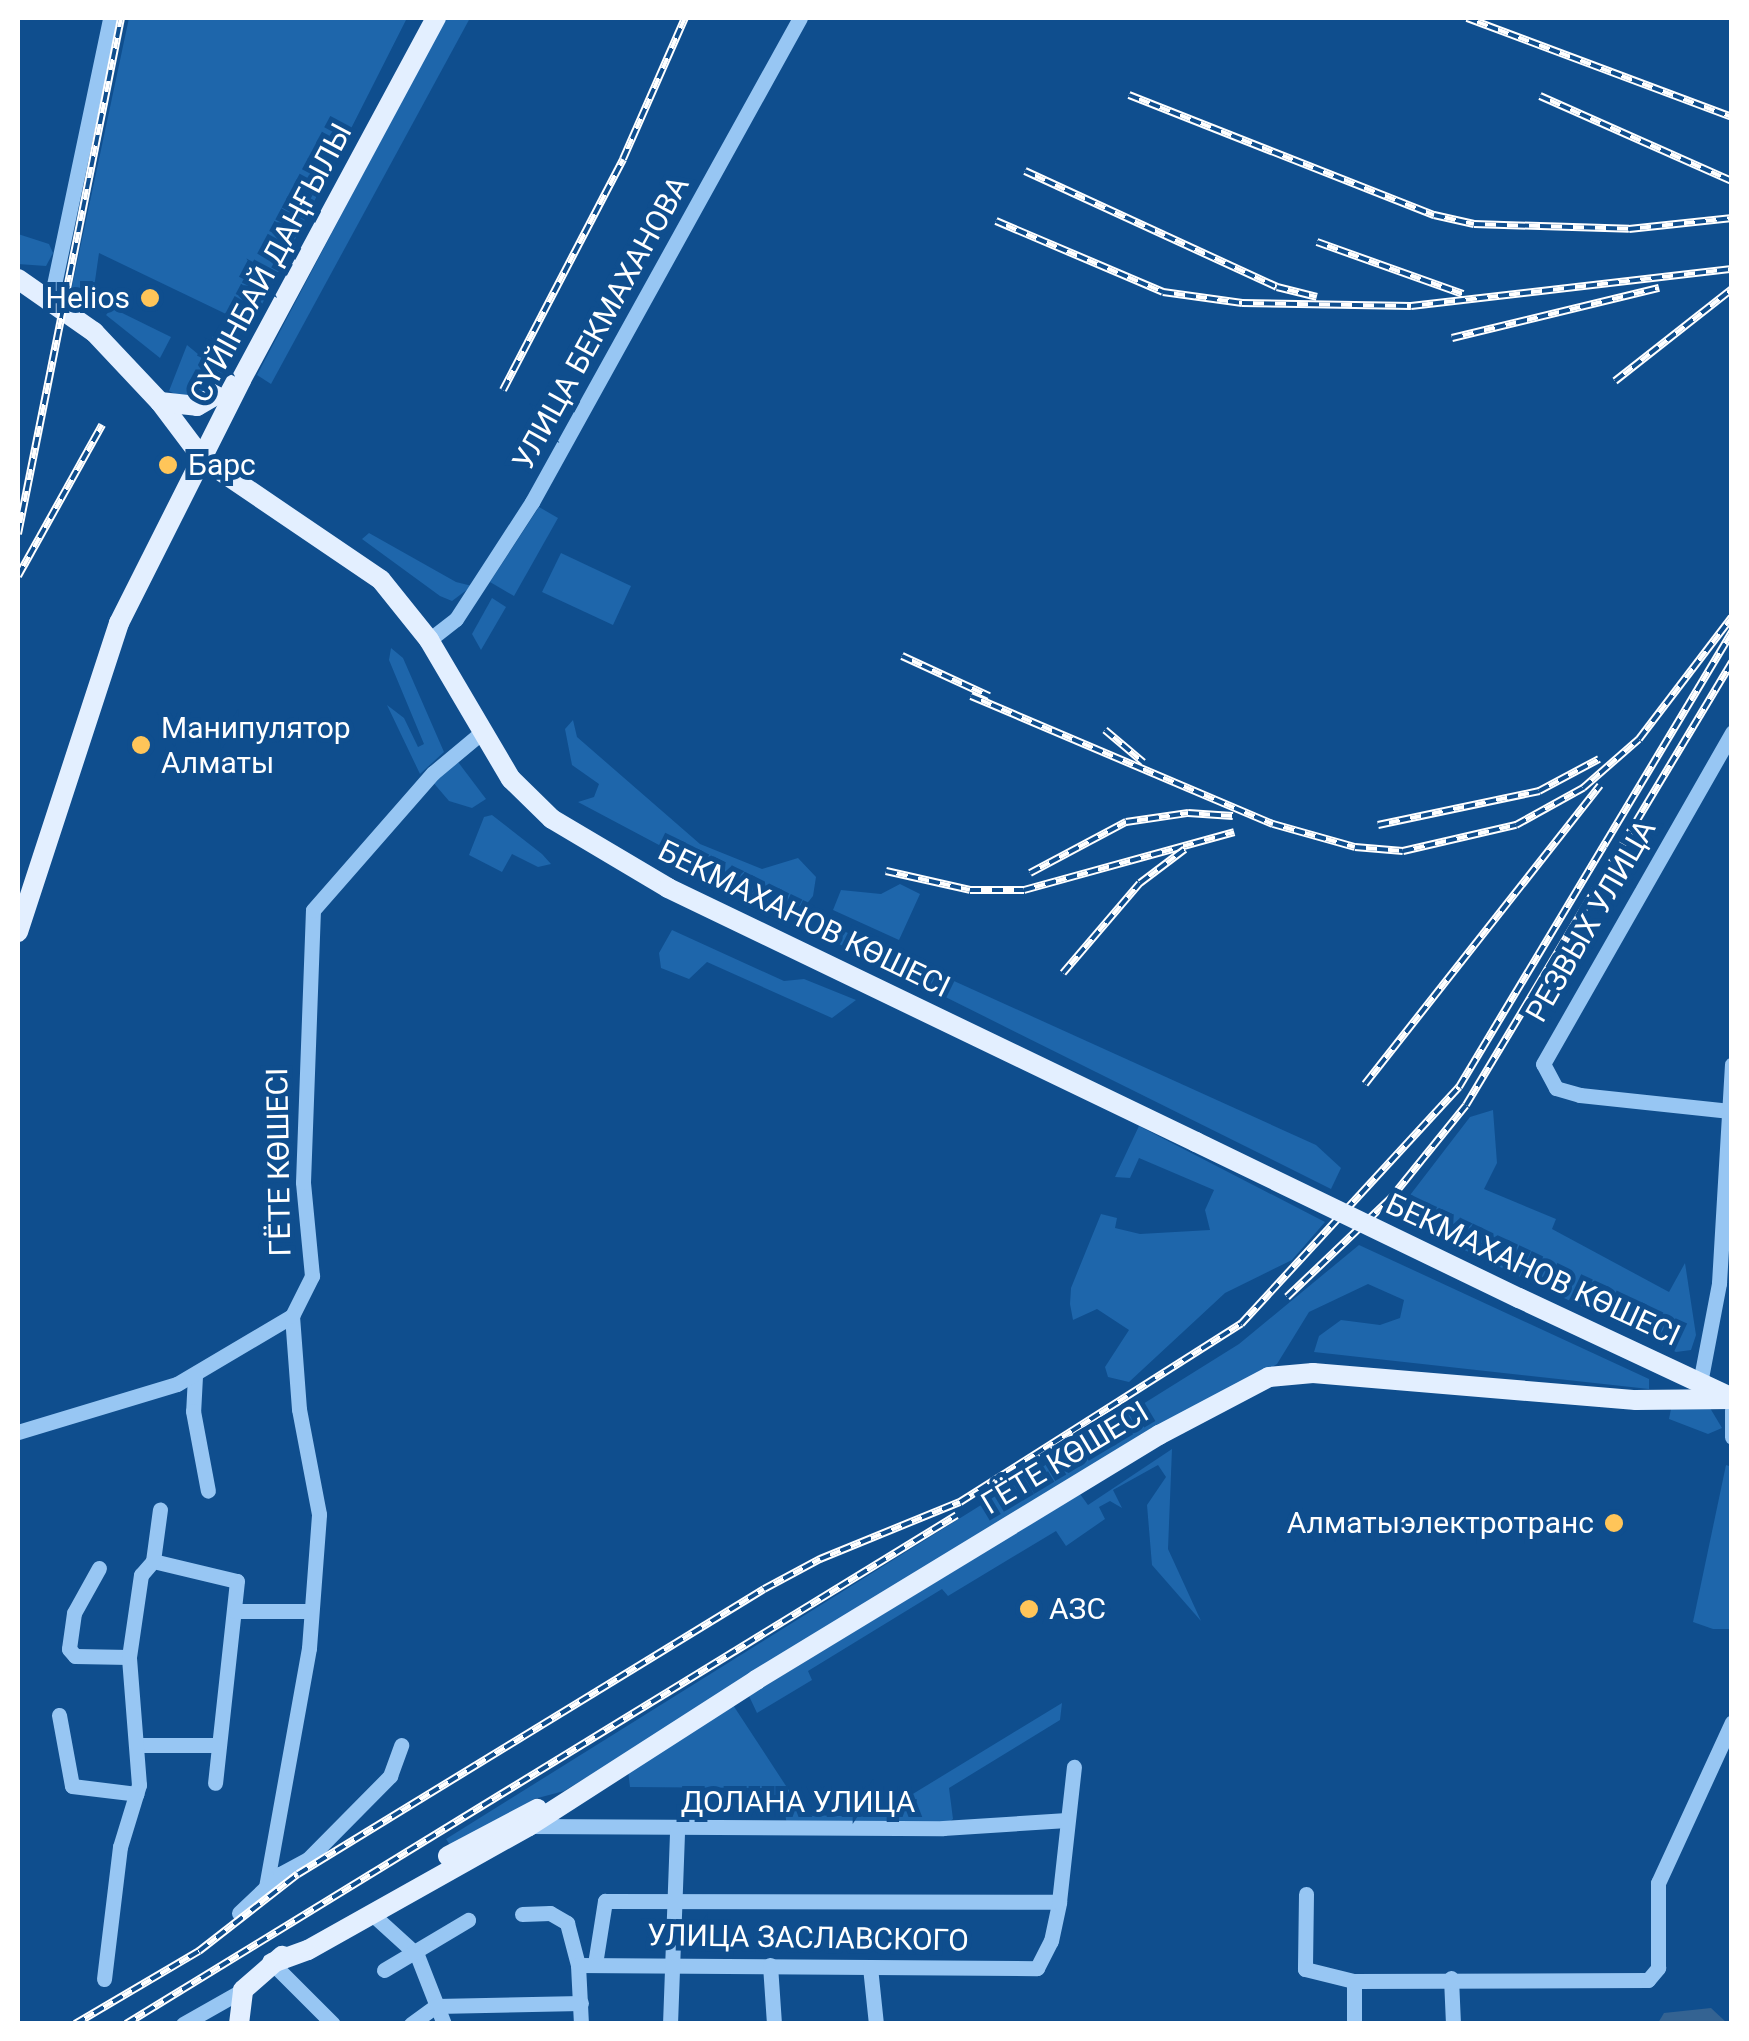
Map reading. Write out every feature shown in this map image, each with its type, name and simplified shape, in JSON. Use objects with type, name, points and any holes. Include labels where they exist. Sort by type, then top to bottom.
[{"type":"main road","name":"СҮЙІНБАЙ ДАҢҒЫЛЫ","points":[[18,932],[98,673],[241,380],[436,18]]},
{"type":"main road","name":"БЕКМАХАНОВ КӨШЕСІ","points":[[18,278],[52,298],[160,402],[203,459],[362,564],[429,640],[482,732],[528,799],[587,844],[1196,1142],[1732,1398]]},
{"type":"main road","points":[[160,402],[213,402],[241,380]]},
{"type":"main road","points":[[1648,1400],[1664,1386],[1650,1359]]},
{"type":"main road","name":"ГЁТЕ КӨШЕСІ","points":[[272,1963],[372,1914],[529,1826],[572,1795],[1160,1436],[1269,1377],[1313,1373],[1648,1400],[1732,1398]]},
{"type":"main road","name":"ГЁТЕ КӨШЕСІ","points":[[243,1990],[272,1963],[506,1822],[572,1795]]},
{"type":"main road","points":[[239,2024],[243,1990]]},
{"type":"street","points":[[52,298],[110,18]]},
{"type":"street","name":"УЛИЦА БЕКМАХАНОВА","points":[[429,640],[456,619],[532,502],[800,18]]},
{"type":"street","name":"ГЁТЕ КӨШЕСІ","points":[[266,1887],[311,1611],[319,1514],[299,1409],[292,1316],[312,1276],[303,1182],[313,910],[432,773],[482,732]]},
{"type":"street","name":"РЕЗВЫХ УЛИЦА","points":[[1730,1111],[1580,1095],[1556,1088],[1542,1064],[1732,732]]},
{"type":"street","points":[[1700,1382],[1725,1285],[1732,1064]]},
{"type":"street","points":[[18,1432],[195,1376],[209,1360],[292,1316]]},
{"type":"street","points":[[195,1376],[193,1411],[208,1491]]},
{"type":"street","points":[[1732,1410],[1732,1438]]},
{"type":"street","points":[[104,1979],[120,1847],[138,1794],[129,1657],[141,1575],[153,1561],[160,1509]]},
{"type":"street","points":[[153,1561],[233,1576],[235,1611],[215,1783]]},
{"type":"street","points":[[99,1568],[74,1613],[69,1649],[86,1657],[129,1657]]},
{"type":"street","points":[[235,1611],[311,1611]]},
{"type":"street","points":[[59,1715],[72,1786],[138,1794]]},
{"type":"street","points":[[1306,1894],[1305,1970],[1354,1980],[1450,1978],[1629,1983],[1655,1975],[1658,1882],[1732,1722]]},
{"type":"street","points":[[240,1913],[266,1887],[308,1859],[390,1776],[401,1744]]},
{"type":"street","points":[[137,1745],[219,1745]]},
{"type":"street","points":[[581,2024],[586,1965],[603,1902],[1059,1902],[1074,1767]]},
{"type":"street","name":"ДОЛАНА УЛИЦА","points":[[529,1826],[677,1830],[1066,1820]]},
{"type":"street","points":[[670,2024],[677,1830]]},
{"type":"street","name":"УЛИЦА ЗАСЛАВСКОГО","points":[[586,1965],[1036,1968],[1059,1902]]},
{"type":"street","points":[[372,1914],[414,1952],[444,2024]]},
{"type":"street","points":[[522,1914],[560,1916],[586,1965]]},
{"type":"street","points":[[384,1970],[468,1920]]},
{"type":"street","points":[[272,1963],[333,2024]]},
{"type":"street","points":[[770,1965],[774,2024]]},
{"type":"street","points":[[870,1967],[876,2024]]},
{"type":"street","points":[[1450,1978],[1453,2024]]},
{"type":"street","points":[[1354,1980],[1354,2024]]},
{"type":"street","points":[[183,2024],[243,1990]]},
{"type":"street","points":[[411,2024],[436,2006],[581,2002]]},
{"type":"shaded area","points":[[129,18],[407,18],[251,326],[99,253],[93,295],[103,304],[95,310],[71,291]]},
{"type":"shaded area","points":[[445,18],[470,18],[271,384],[257,375]]},
{"type":"shaded area","points":[[18,234],[49,244],[53,253],[46,266],[18,264]]},
{"type":"shaded area","points":[[112,308],[171,337],[160,358],[106,315]]},
{"type":"shaded area","points":[[213,336],[237,348],[213,390],[181,397],[169,391],[187,345],[204,359]]},
{"type":"shaded area","points":[[539,507],[558,518],[514,596],[490,582]]},
{"type":"shaded area","points":[[369,533],[456,582],[472,586],[452,601],[440,596],[362,539]]},
{"type":"shaded area","points":[[561,553],[631,586],[613,625],[542,592]]},
{"type":"shaded area","points":[[492,598],[506,607],[481,650],[472,634]]},
{"type":"shaded area","points":[[391,648],[403,658],[444,752],[420,774],[387,705],[404,718],[418,747],[424,744],[389,660]]},
{"type":"shaded area","points":[[573,720],[577,737],[700,844],[762,869],[798,858],[816,877],[813,896],[805,906],[772,905],[578,802],[594,797],[599,784],[572,765],[565,729]]},
{"type":"shaded area","points":[[455,758],[486,799],[472,808],[449,801],[431,780]]},
{"type":"shaded area","points":[[492,815],[551,864],[538,867],[512,854],[502,872],[469,855],[484,817]]},
{"type":"shaded area","points":[[900,884],[920,894],[899,940],[833,910],[841,890],[881,894]]},
{"type":"shaded area","points":[[837,928],[1316,1145],[1341,1168],[1331,1189],[835,942]]},
{"type":"shaded area","points":[[672,930],[784,981],[804,979],[856,1000],[832,1018],[707,962],[689,979],[661,968],[659,953]]},
{"type":"shaded area","points":[[1493,1110],[1497,1163],[1484,1189],[1556,1219],[1552,1229],[1669,1292],[1685,1263],[1696,1335],[1691,1350],[1676,1352],[1394,1216],[1470,1117]]},
{"type":"shaded area","points":[[1139,1126],[1325,1222],[1292,1260],[1225,1293],[1129,1382],[1108,1377],[1105,1367],[1129,1330],[1097,1309],[1073,1320],[1070,1304],[1071,1288],[1101,1214],[1117,1218],[1115,1228],[1140,1234],[1210,1230],[1205,1210],[1214,1190],[1139,1158],[1130,1178],[1115,1177]]},
{"type":"shaded area","points":[[1359,1245],[1649,1379],[1649,1389],[1314,1352],[1319,1336],[1341,1320],[1380,1325],[1400,1318],[1404,1300],[1368,1284],[1309,1312],[1277,1364],[564,1791],[534,1799],[452,1848],[446,1839],[1239,1344]]},
{"type":"shaded area","points":[[1710,1408],[1722,1428],[1708,1434],[1669,1419],[1671,1409]]},
{"type":"shaded area","points":[[1172,1449],[1168,1549],[1201,1621],[1152,1565],[1147,1505],[1166,1477],[1158,1465],[1113,1490],[1122,1508],[1110,1501],[1099,1507],[1105,1519],[1066,1546],[1056,1531],[948,1596],[942,1589],[808,1671],[812,1680],[757,1713],[749,1696],[1080,1494],[1088,1505]]},
{"type":"shaded area","points":[[1726,1465],[1732,1467],[1731,1629],[1713,1629],[1693,1622]]},
{"type":"shaded area","points":[[1062,1703],[1060,1720],[949,1788],[953,1819],[937,1831],[787,1826],[784,1806],[765,1806],[763,1788],[630,1787],[628,1771],[733,1705],[805,1815],[875,1817]]},
{"type":"shaded area","points":[[1711,2008],[1727,2023],[1658,2023],[1664,2013]]},
{"type":"railway","points":[[18,534],[121,18]]},
{"type":"railway","points":[[503,390],[623,159],[685,18]]},
{"type":"railway","points":[[1467,18],[1732,117]]},
{"type":"railway","points":[[1129,95],[1434,215],[1474,224],[1629,229],[1732,218]]},
{"type":"railway","points":[[1540,96],[1732,181]]},
{"type":"railway","points":[[1025,171],[1277,287],[1317,297]]},
{"type":"railway","points":[[996,221],[1163,292],[1242,303],[1411,306],[1732,269]]},
{"type":"railway","points":[[1317,242],[1463,294]]},
{"type":"railway","points":[[1452,338],[1659,288]]},
{"type":"railway","points":[[1615,381],[1732,289]]},
{"type":"railway","points":[[18,576],[102,425]]},
{"type":"railway","points":[[971,696],[1273,824],[1355,847],[1403,851],[1516,825],[1583,788],[1639,739],[1732,617]]},
{"type":"railway","points":[[75,2024],[199,1951],[298,1874],[764,1589],[820,1559],[960,1502],[1241,1324],[1459,1087],[1732,632]]},
{"type":"railway","points":[[902,656],[989,696]]},
{"type":"railway","points":[[1287,1297],[1391,1198],[1466,1105],[1732,662]]},
{"type":"railway","points":[[1105,730],[1143,762]]},
{"type":"railway","points":[[1378,825],[1539,791],[1599,759]]},
{"type":"railway","points":[[1365,1084],[1600,785]]},
{"type":"railway","points":[[1030,873],[1126,822],[1188,813],[1233,816]]},
{"type":"railway","points":[[886,871],[970,890],[1024,890],[1234,832]]},
{"type":"railway","points":[[1063,973],[1140,883],[1185,849]]},
{"type":"railway","points":[[126,2024],[957,1515]]},
{"type":"place","name":"Helios","points":[[150,298]]},
{"type":"place","name":"Барс","points":[[168,465]]},
{"type":"place","name":"Манипулятор Алматы","points":[[141,745]]},
{"type":"place","name":"Алматыэлектротранс","points":[[1614,1523]]},
{"type":"place","name":"АЗС","points":[[1029,1609]]}]
